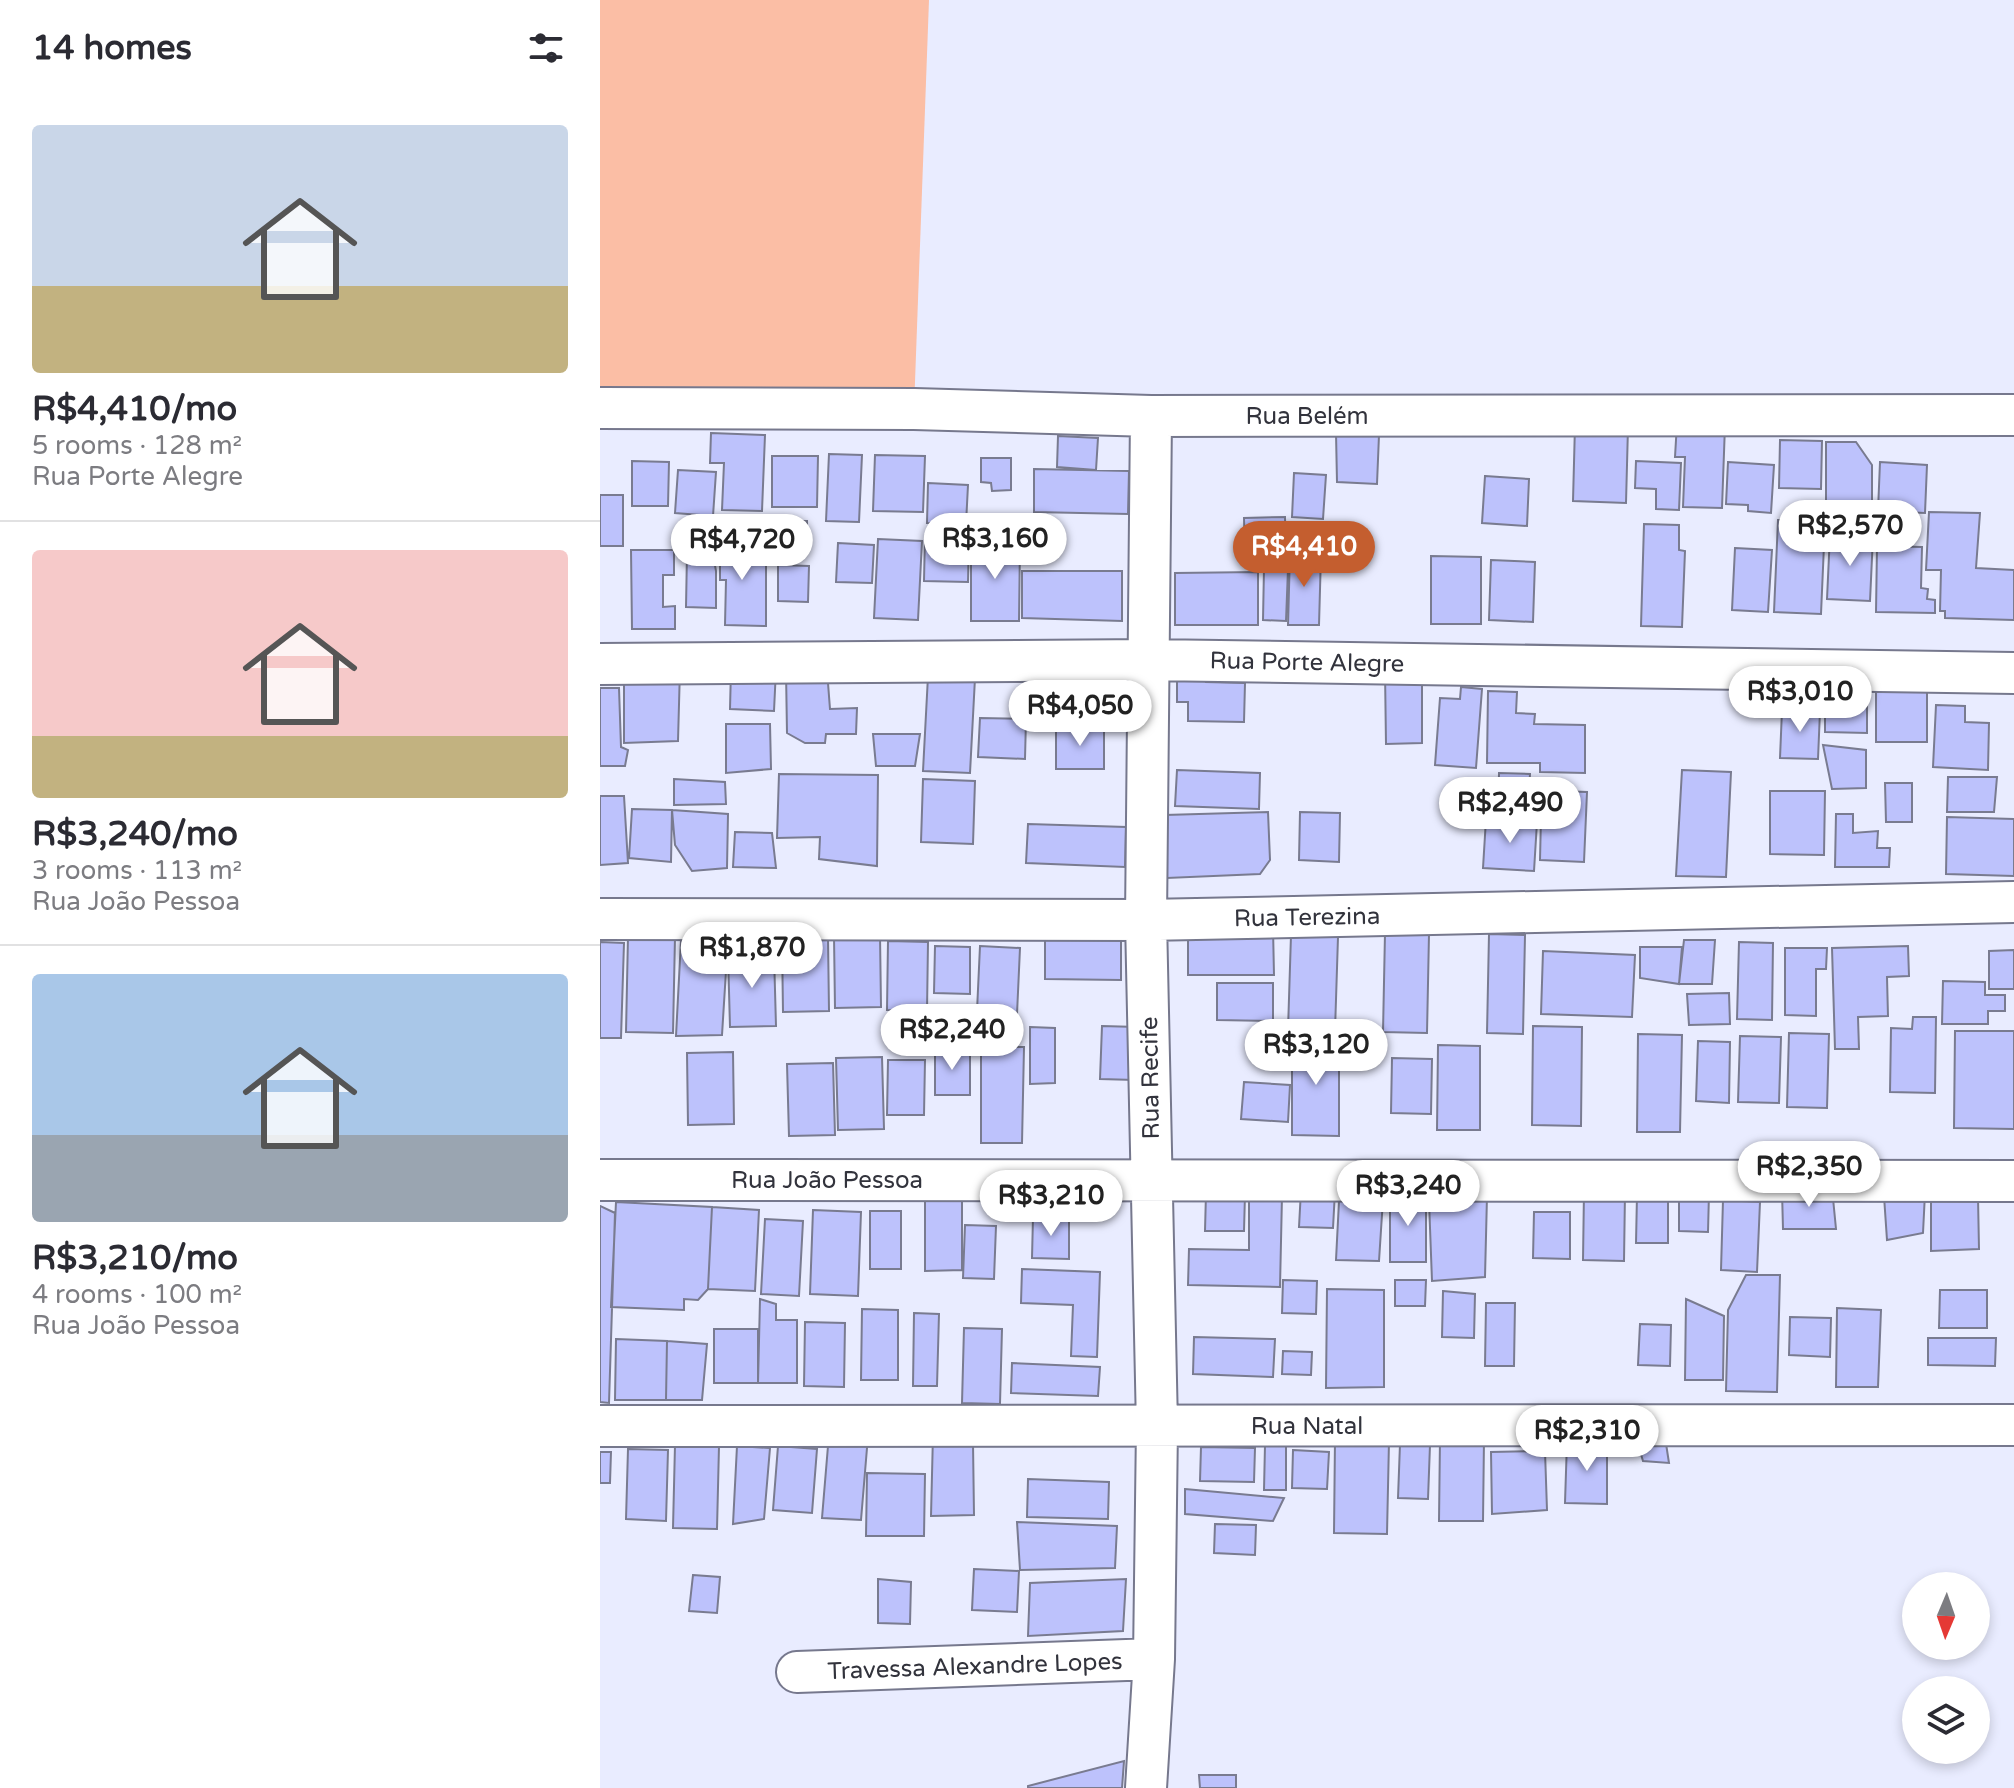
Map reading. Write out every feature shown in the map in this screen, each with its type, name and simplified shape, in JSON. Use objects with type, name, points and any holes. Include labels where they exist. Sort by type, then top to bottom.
[{"type":"street","name":"Rua Belém","points":[[600,408],[914,409],[1151,416],[2014,415]]},
{"type":"street","name":"Rua Recife","points":[[1146,1788],[1154,1659],[1157,1426],[1146,920],[1151,416]]},
{"type":"street","name":"Rua Porte Alegre","points":[[600,664],[1150,660],[2014,673]]},
{"type":"street","name":"Rua Terezina","points":[[600,919],[1146,920],[2014,902]]},
{"type":"street","name":"Rua João Pessoa","points":[[600,1180],[2014,1181]]},
{"type":"street","name":"Rua Natal","points":[[600,1426],[2014,1425]]},
{"type":"street","name":"Travessa Alexandre Lopes","points":[[797,1672],[1154,1659]]},
{"type":"shaded area","points":[[600,0],[929,0],[914,409],[600,398]]},
{"type":"building","points":[[1677,423],[1725,425],[1722,508],[1683,507],[1685,457],[1675,457]]},
{"type":"building","points":[[1575,425],[1628,427],[1626,503],[1573,501]]},
{"type":"building","points":[[711,433],[765,435],[762,511],[722,510],[724,463],[710,463]]},
{"type":"building","points":[[1336,433],[1379,435],[1377,484],[1337,482]]},
{"type":"building","points":[[1058,436],[1098,438],[1096,470],[1057,467]]},
{"type":"building","points":[[1780,440],[1822,441],[1821,489],[1779,488]]},
{"type":"building","points":[[1826,442],[1856,442],[1872,465],[1872,504],[1826,504]]},
{"type":"building","points":[[829,454],[862,455],[859,522],[826,521]]},
{"type":"building","points":[[875,455],[925,456],[923,512],[873,511]]},
{"type":"building","points":[[772,456],[818,456],[817,507],[772,507]]},
{"type":"building","points":[[981,458],[1011,458],[1011,490],[992,491],[991,483],[981,482]]},
{"type":"building","points":[[632,461],[669,462],[668,506],[632,506]]},
{"type":"building","points":[[1636,461],[1681,463],[1679,510],[1656,509],[1656,489],[1635,488]]},
{"type":"building","points":[[1728,462],[1774,465],[1771,513],[1748,511],[1748,505],[1726,504]]},
{"type":"building","points":[[1880,462],[1927,465],[1925,513],[1878,511]]},
{"type":"building","points":[[1034,469],[1129,471],[1128,514],[1034,512]]},
{"type":"building","points":[[678,470],[716,472],[713,516],[675,513]]},
{"type":"building","points":[[1294,473],[1326,475],[1323,519],[1292,517]]},
{"type":"building","points":[[1485,476],[1529,479],[1527,526],[1482,523]]},
{"type":"building","points":[[928,483],[968,485],[966,524],[927,523]]},
{"type":"building","points":[[600,495],[623,495],[623,546],[600,546]]},
{"type":"building","points":[[1929,512],[1980,513],[1976,568],[2014,570],[2014,620],[1945,618],[1945,611],[1940,611],[1941,570],[1926,570]]},
{"type":"building","points":[[1285,517],[1286,558],[1245,559],[1244,518]]},
{"type":"building","points":[[1778,520],[1825,522],[1821,614],[1774,612]]},
{"type":"building","points":[[774,521],[807,521],[807,553],[774,553]]},
{"type":"building","points":[[1644,524],[1679,525],[1679,550],[1685,551],[1682,627],[1641,626]]},
{"type":"building","points":[[720,528],[745,528],[744,565],[766,565],[766,626],[725,625],[726,580],[720,580]]},
{"type":"building","points":[[1830,534],[1873,536],[1870,601],[1827,599]]},
{"type":"building","points":[[925,535],[969,536],[968,582],[924,581]]},
{"type":"building","points":[[878,539],[922,541],[918,620],[874,618]]},
{"type":"building","points":[[971,541],[1020,542],[1019,621],[971,621]]},
{"type":"building","points":[[838,543],[874,545],[872,583],[836,582]]},
{"type":"building","points":[[1877,546],[1922,547],[1921,588],[1928,589],[1927,599],[1935,600],[1935,613],[1876,612]]},
{"type":"building","points":[[1735,548],[1772,550],[1768,612],[1732,610]]},
{"type":"building","points":[[631,550],[674,550],[674,575],[663,575],[663,607],[675,606],[675,629],[632,629]]},
{"type":"building","points":[[687,553],[713,554],[716,608],[686,607]]},
{"type":"building","points":[[1290,553],[1321,554],[1319,625],[1288,625]]},
{"type":"building","points":[[1431,556],[1481,557],[1481,624],[1431,624]]},
{"type":"building","points":[[1491,560],[1535,562],[1533,622],[1489,620]]},
{"type":"building","points":[[778,565],[809,566],[808,602],[778,601]]},
{"type":"building","points":[[1264,568],[1288,569],[1286,621],[1263,620]]},
{"type":"building","points":[[1022,571],[1122,571],[1122,621],[1022,618]]},
{"type":"building","points":[[1258,572],[1258,625],[1175,625],[1175,573]]},
{"type":"building","points":[[624,667],[680,668],[678,741],[624,743]]},
{"type":"building","points":[[731,669],[776,669],[774,711],[730,709]]},
{"type":"building","points":[[827,670],[830,709],[857,708],[856,734],[826,734],[825,743],[805,743],[787,733],[786,671]]},
{"type":"building","points":[[1207,671],[1206,682],[1245,683],[1244,722],[1188,721],[1188,702],[1177,702],[1177,672]]},
{"type":"building","points":[[1385,671],[1422,671],[1422,743],[1386,744]]},
{"type":"building","points":[[928,676],[975,678],[970,773],[923,771]]},
{"type":"building","points":[[1040,681],[1087,684],[1086,700],[1105,701],[1104,724],[1038,720]]},
{"type":"building","points":[[1825,686],[1867,687],[1867,733],[1825,732]]},
{"type":"building","points":[[1461,687],[1482,689],[1476,768],[1435,765],[1440,698],[1460,699]]},
{"type":"building","points":[[600,688],[619,688],[621,747],[628,750],[625,766],[600,766]]},
{"type":"building","points":[[1876,688],[1927,688],[1927,742],[1876,742]]},
{"type":"building","points":[[1488,691],[1517,692],[1516,713],[1535,714],[1534,724],[1585,725],[1585,773],[1540,772],[1540,763],[1487,763]]},
{"type":"building","points":[[1936,705],[1965,706],[1965,722],[1989,723],[1988,770],[1933,767]]},
{"type":"building","points":[[1782,710],[1820,711],[1818,759],[1780,758]]},
{"type":"building","points":[[980,718],[1026,719],[1025,759],[978,757]]},
{"type":"building","points":[[726,724],[770,724],[771,769],[726,773]]},
{"type":"building","points":[[1056,726],[1104,726],[1104,769],[1056,769]]},
{"type":"building","points":[[873,734],[920,734],[915,766],[876,766]]},
{"type":"building","points":[[1823,745],[1866,750],[1866,788],[1832,789]]},
{"type":"building","points":[[1177,770],[1260,773],[1259,809],[1175,806]]},
{"type":"building","points":[[1682,770],[1731,772],[1726,877],[1676,876]]},
{"type":"building","points":[[1499,773],[1530,774],[1529,790],[1587,792],[1584,862],[1540,860],[1541,817],[1498,815]]},
{"type":"building","points":[[779,774],[878,775],[877,866],[819,859],[820,837],[777,838]]},
{"type":"building","points":[[1948,777],[1997,777],[1994,812],[1947,812]]},
{"type":"building","points":[[674,779],[725,782],[726,804],[674,805]]},
{"type":"building","points":[[923,779],[975,781],[973,844],[921,842]]},
{"type":"building","points":[[1885,783],[1912,783],[1912,822],[1886,822]]},
{"type":"building","points":[[1770,791],[1825,791],[1824,855],[1770,854]]},
{"type":"building","points":[[600,796],[624,796],[628,863],[600,865]]},
{"type":"building","points":[[632,809],[672,810],[671,862],[629,858]]},
{"type":"building","points":[[672,810],[728,814],[727,868],[692,871],[675,845]]},
{"type":"building","points":[[1268,812],[1270,860],[1260,874],[1167,878],[1165,815]]},
{"type":"building","points":[[1300,812],[1340,813],[1339,862],[1299,860]]},
{"type":"building","points":[[1836,814],[1853,814],[1853,833],[1878,831],[1877,848],[1890,848],[1889,867],[1835,867]]},
{"type":"building","points":[[1947,817],[2014,819],[2014,876],[1946,874]]},
{"type":"building","points":[[1486,819],[1537,822],[1534,871],[1483,868]]},
{"type":"building","points":[[1028,824],[1126,827],[1125,867],[1026,863]]},
{"type":"building","points":[[735,832],[772,833],[776,868],[733,867]]},
{"type":"building","points":[[1273,928],[1274,975],[1188,975],[1188,929]]},
{"type":"building","points":[[1045,930],[1121,930],[1121,980],[1045,979]]},
{"type":"building","points":[[1385,933],[1429,934],[1427,1033],[1383,1032]]},
{"type":"building","points":[[1489,934],[1525,935],[1523,1034],[1487,1033]]},
{"type":"building","points":[[880,935],[881,1007],[835,1008],[834,936]]},
{"type":"building","points":[[1291,935],[1338,937],[1335,1031],[1288,1030]]},
{"type":"building","points":[[628,936],[675,937],[673,1033],[626,1032]]},
{"type":"building","points":[[828,938],[829,1011],[783,1012],[782,940]]},
{"type":"building","points":[[728,939],[722,1035],[676,1036],[681,940]]},
{"type":"building","points":[[1684,940],[1715,940],[1712,984],[1679,984]]},
{"type":"building","points":[[888,941],[928,942],[927,1011],[887,1010]]},
{"type":"building","points":[[600,942],[624,943],[621,1038],[600,1038]]},
{"type":"building","points":[[1739,942],[1773,943],[1772,1020],[1737,1019]]},
{"type":"building","points":[[935,946],[970,947],[970,994],[934,993]]},
{"type":"building","points":[[980,946],[1020,948],[1017,1014],[977,1011]]},
{"type":"building","points":[[1908,946],[1909,976],[1887,977],[1888,1016],[1858,1017],[1859,1049],[1835,1049],[1832,948]]},
{"type":"building","points":[[1640,947],[1682,947],[1679,984],[1640,978]]},
{"type":"building","points":[[1785,948],[1827,948],[1826,969],[1816,969],[1816,1016],[1785,1015]]},
{"type":"building","points":[[2014,950],[2014,989],[1989,989],[1989,951]]},
{"type":"building","points":[[1543,951],[1635,955],[1632,1017],[1541,1014]]},
{"type":"building","points":[[774,954],[776,1026],[730,1027],[728,955]]},
{"type":"building","points":[[1943,981],[1985,982],[1985,995],[2005,995],[2005,1011],[1988,1011],[1988,1024],[1942,1024]]},
{"type":"building","points":[[1217,983],[1273,983],[1273,1021],[1217,1020]]},
{"type":"building","points":[[1729,993],[1730,1024],[1689,1025],[1687,994]]},
{"type":"building","points":[[1913,1017],[1936,1017],[1935,1093],[1890,1092],[1891,1028],[1912,1029]]},
{"type":"building","points":[[1102,1026],[1137,1027],[1135,1080],[1100,1079]]},
{"type":"building","points":[[1533,1026],[1582,1027],[1581,1126],[1532,1125]]},
{"type":"building","points":[[1030,1027],[1055,1028],[1055,1083],[1030,1084]]},
{"type":"building","points":[[1955,1031],[2014,1031],[2014,1129],[1954,1128]]},
{"type":"building","points":[[1789,1033],[1829,1034],[1827,1108],[1787,1107]]},
{"type":"building","points":[[1638,1034],[1682,1035],[1680,1132],[1637,1132]]},
{"type":"building","points":[[1740,1036],[1781,1037],[1779,1103],[1738,1102]]},
{"type":"building","points":[[1292,1039],[1339,1039],[1339,1136],[1292,1135]]},
{"type":"building","points":[[1698,1041],[1730,1042],[1729,1103],[1696,1101]]},
{"type":"building","points":[[1438,1045],[1480,1046],[1480,1130],[1437,1130]]},
{"type":"building","points":[[981,1047],[1024,1047],[1022,1143],[981,1143]]},
{"type":"building","points":[[935,1049],[970,1049],[970,1095],[935,1095]]},
{"type":"building","points":[[733,1052],[734,1124],[688,1125],[687,1053]]},
{"type":"building","points":[[882,1057],[884,1129],[838,1130],[836,1058]]},
{"type":"building","points":[[1392,1058],[1432,1059],[1431,1114],[1391,1113]]},
{"type":"building","points":[[888,1060],[925,1060],[924,1115],[887,1115]]},
{"type":"building","points":[[833,1063],[835,1135],[789,1136],[787,1064]]},
{"type":"building","points":[[1244,1082],[1290,1085],[1288,1122],[1241,1119]]},
{"type":"building","points":[[962,1188],[962,1270],[925,1271],[925,1189]]},
{"type":"building","points":[[1832,1188],[1836,1229],[1783,1229],[1782,1191]]},
{"type":"building","points":[[1301,1190],[1335,1191],[1333,1228],[1299,1227]]},
{"type":"building","points":[[1584,1191],[1625,1192],[1624,1261],[1583,1260]]},
{"type":"building","points":[[1679,1192],[1709,1193],[1708,1232],[1679,1231]]},
{"type":"building","points":[[1206,1193],[1245,1194],[1244,1231],[1205,1231]]},
{"type":"building","points":[[1390,1193],[1426,1194],[1426,1262],[1390,1262]]},
{"type":"building","points":[[1925,1193],[1923,1233],[1887,1240],[1884,1196]]},
{"type":"building","points":[[1637,1195],[1668,1195],[1668,1243],[1636,1243]]},
{"type":"building","points":[[1249,1196],[1282,1196],[1280,1287],[1188,1285],[1189,1249],[1249,1250]]},
{"type":"building","points":[[1487,1196],[1485,1277],[1432,1281],[1429,1201]]},
{"type":"building","points":[[1978,1197],[1979,1249],[1931,1251],[1931,1199]]},
{"type":"building","points":[[1383,1199],[1379,1261],[1336,1260],[1339,1201]]},
{"type":"building","points":[[1723,1200],[1760,1202],[1757,1272],[1721,1270]]},
{"type":"building","points":[[616,1202],[712,1207],[708,1289],[698,1300],[684,1299],[684,1310],[611,1307]]},
{"type":"building","points":[[600,1206],[615,1213],[609,1403],[600,1402]]},
{"type":"building","points":[[712,1207],[759,1210],[755,1291],[708,1289]]},
{"type":"building","points":[[813,1210],[861,1212],[858,1296],[810,1294]]},
{"type":"building","points":[[870,1211],[901,1211],[901,1269],[870,1269]]},
{"type":"building","points":[[1534,1212],[1570,1212],[1570,1259],[1533,1258]]},
{"type":"building","points":[[1033,1217],[1069,1218],[1069,1259],[1032,1258]]},
{"type":"building","points":[[765,1219],[803,1221],[799,1296],[761,1294]]},
{"type":"building","points":[[965,1225],[996,1226],[994,1279],[963,1278]]},
{"type":"building","points":[[1022,1269],[1100,1272],[1097,1357],[1071,1356],[1073,1305],[1021,1303]]},
{"type":"building","points":[[1746,1275],[1780,1275],[1777,1392],[1726,1391],[1728,1310]]},
{"type":"building","points":[[1283,1280],[1317,1281],[1316,1314],[1282,1313]]},
{"type":"building","points":[[1395,1280],[1426,1280],[1425,1306],[1395,1306]]},
{"type":"building","points":[[1327,1289],[1384,1290],[1384,1387],[1326,1388]]},
{"type":"building","points":[[1940,1290],[1987,1290],[1987,1328],[1939,1328]]},
{"type":"building","points":[[1443,1291],[1475,1294],[1474,1338],[1442,1337]]},
{"type":"building","points":[[760,1299],[776,1304],[776,1320],[797,1320],[797,1383],[758,1383]]},
{"type":"building","points":[[1686,1299],[1724,1316],[1723,1380],[1685,1380]]},
{"type":"building","points":[[1486,1303],[1515,1303],[1514,1366],[1485,1366]]},
{"type":"building","points":[[1837,1308],[1881,1310],[1878,1387],[1836,1387]]},
{"type":"building","points":[[862,1309],[898,1310],[898,1380],[861,1380]]},
{"type":"building","points":[[914,1313],[939,1314],[937,1386],[913,1386]]},
{"type":"building","points":[[1790,1317],[1831,1318],[1830,1357],[1789,1355]]},
{"type":"building","points":[[805,1322],[845,1323],[844,1387],[804,1386]]},
{"type":"building","points":[[1640,1324],[1671,1325],[1670,1366],[1638,1365]]},
{"type":"building","points":[[964,1328],[1002,1329],[1000,1404],[962,1403]]},
{"type":"building","points":[[714,1329],[758,1329],[758,1383],[714,1383]]},
{"type":"building","points":[[1194,1337],[1275,1339],[1273,1377],[1193,1374]]},
{"type":"building","points":[[1928,1338],[1996,1338],[1995,1366],[1928,1365]]},
{"type":"building","points":[[616,1339],[667,1341],[666,1400],[615,1400]]},
{"type":"building","points":[[667,1341],[707,1344],[702,1400],[666,1400]]},
{"type":"building","points":[[1283,1351],[1312,1352],[1311,1375],[1282,1374]]},
{"type":"building","points":[[1012,1363],[1100,1367],[1098,1396],[1011,1393]]},
{"type":"building","points":[[829,1434],[868,1436],[861,1520],[822,1518]]},
{"type":"building","points":[[933,1434],[973,1443],[974,1515],[931,1516]]},
{"type":"building","points":[[1665,1437],[1669,1463],[1643,1461],[1637,1441]]},
{"type":"building","points":[[1440,1438],[1484,1439],[1483,1521],[1439,1521]]},
{"type":"building","points":[[1335,1439],[1389,1441],[1387,1534],[1334,1533]]},
{"type":"building","points":[[1567,1441],[1607,1441],[1607,1504],[1565,1503]]},
{"type":"building","points":[[1400,1444],[1430,1445],[1428,1499],[1398,1498]]},
{"type":"building","points":[[675,1445],[719,1446],[717,1529],[673,1528]]},
{"type":"building","points":[[1265,1445],[1286,1445],[1286,1490],[1264,1490]]},
{"type":"building","points":[[737,1446],[770,1448],[764,1519],[733,1524]]},
{"type":"building","points":[[778,1446],[817,1449],[812,1513],[773,1510]]},
{"type":"building","points":[[1201,1447],[1255,1448],[1254,1482],[1200,1481]]},
{"type":"building","points":[[628,1449],[668,1450],[666,1521],[626,1519]]},
{"type":"building","points":[[1293,1450],[1329,1452],[1327,1489],[1292,1488]]},
{"type":"building","points":[[1545,1451],[1547,1510],[1492,1514],[1491,1452]]},
{"type":"building","points":[[600,1452],[611,1452],[610,1483],[600,1483]]},
{"type":"building","points":[[867,1473],[925,1474],[924,1536],[866,1536]]},
{"type":"building","points":[[1028,1479],[1109,1482],[1108,1519],[1027,1517]]},
{"type":"building","points":[[1185,1489],[1284,1498],[1273,1521],[1185,1514]]},
{"type":"building","points":[[1017,1522],[1117,1526],[1115,1568],[1020,1570]]},
{"type":"building","points":[[1215,1524],[1256,1525],[1255,1555],[1214,1553]]},
{"type":"building","points":[[974,1569],[1019,1571],[1017,1612],[972,1610]]},
{"type":"building","points":[[693,1575],[720,1577],[717,1613],[689,1611]]},
{"type":"building","points":[[878,1579],[911,1582],[910,1624],[878,1623]]},
{"type":"building","points":[[1126,1579],[1123,1631],[1028,1636],[1030,1583]]},
{"type":"building","points":[[1124,1761],[1122,1788],[1028,1788],[1028,1786]]},
{"type":"building","points":[[1199,1775],[1236,1775],[1236,1788],[1200,1788]]}]
